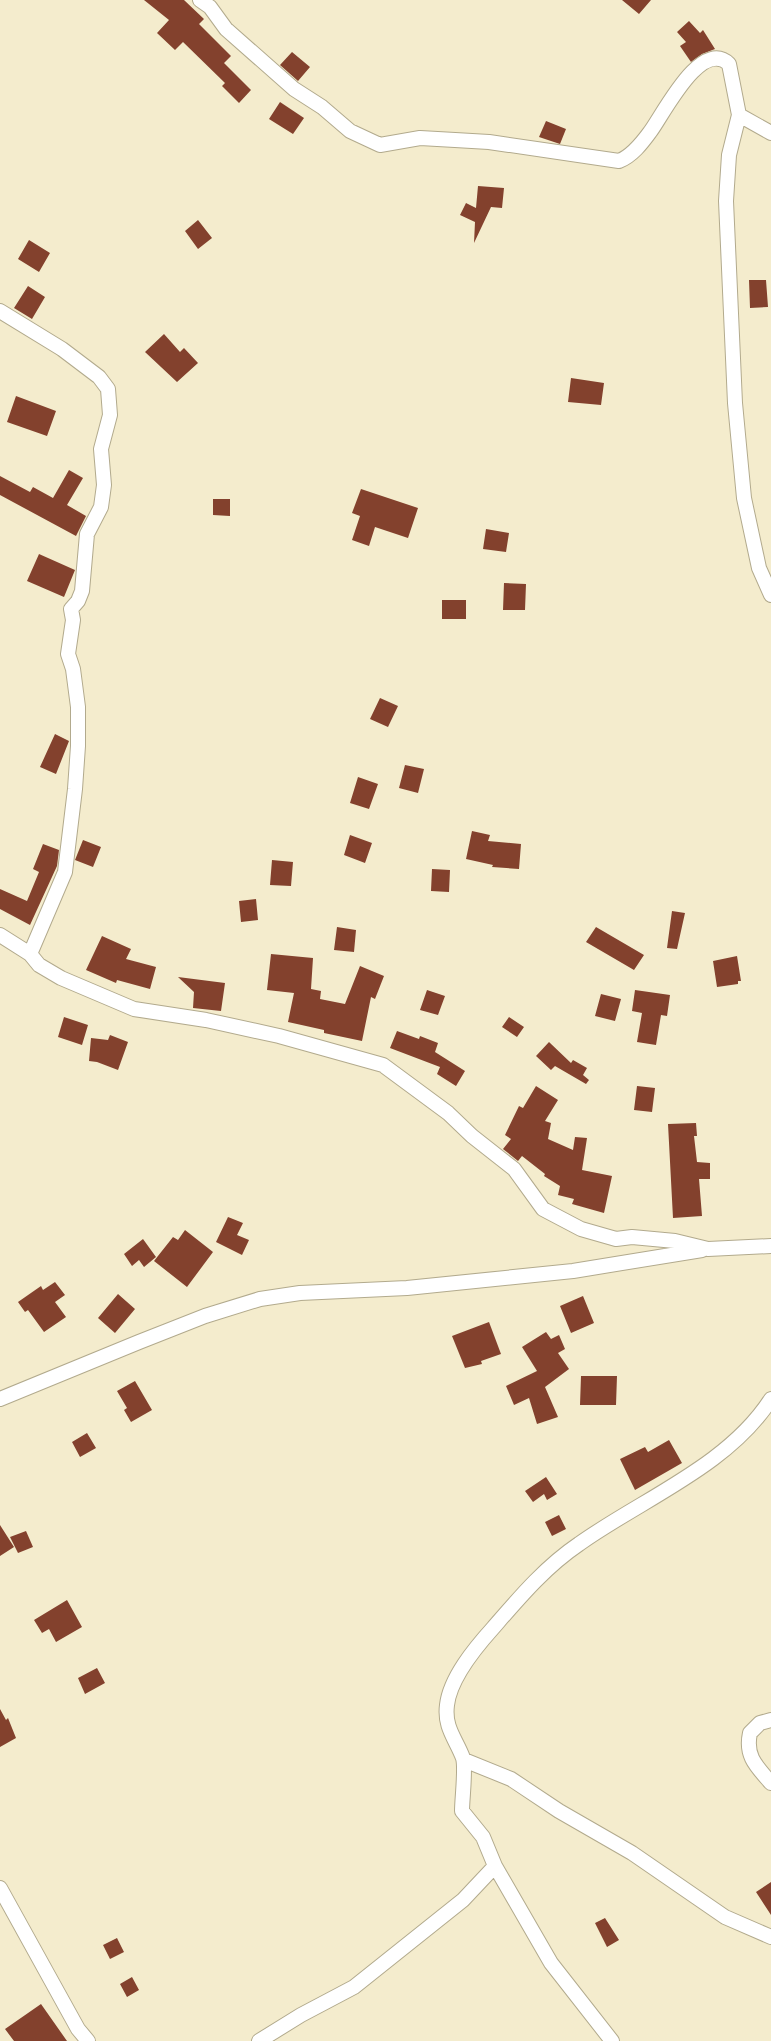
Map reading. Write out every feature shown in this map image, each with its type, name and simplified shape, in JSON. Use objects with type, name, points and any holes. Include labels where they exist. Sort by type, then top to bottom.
[{"type":"street","points":[[200,0],[210,7],[226,29],[294,89],[322,107],[350,131],[380,145],[420,138],[489,142],[619,161],[628,156],[650,133],[666,106],[697,68],[707,60],[717,57],[729,64],[739,115],[729,156],[726,202],[736,403],[744,498],[759,568],[771,595]]},
{"type":"street","points":[[739,115],[771,133]]},
{"type":"street","points":[[0,311],[62,349],[99,377],[108,389],[110,415],[101,449],[104,485],[101,507],[87,534],[82,591],[78,601],[71,609],[73,620],[68,654],[73,669],[78,707],[78,746],[65,872],[30,954]]},
{"type":"street","points":[[0,935],[30,954],[39,965],[61,978],[134,1009],[206,1020],[278,1036],[383,1065],[448,1113],[472,1136],[514,1169],[543,1209],[581,1229],[616,1239],[632,1237],[675,1241],[708,1249]]},
{"type":"street","points":[[0,1399],[164,1332],[233,1306],[260,1299],[300,1293],[407,1288],[573,1271],[708,1249],[771,1246]]},
{"type":"street","points":[[612,2041],[551,1963],[495,1866],[483,1837],[462,1811],[464,1760],[448,1731],[446,1706],[453,1684],[478,1644],[520,1596],[552,1565],[614,1520],[705,1465],[745,1430],[771,1399]]},
{"type":"street","points":[[771,1720],[760,1723],[750,1733],[748,1751],[753,1762],[771,1783]]},
{"type":"street","points":[[464,1760],[511,1778],[559,1811],[632,1853],[725,1917],[771,1937]]},
{"type":"street","points":[[259,2041],[301,2015],[354,1987],[463,1900],[495,1866]]},
{"type":"street","points":[[0,1888],[78,2029],[88,2041]]},
{"type":"building","points":[[144,0],[184,0],[204,19],[199,24],[231,56],[224,63],[251,90],[239,103],[222,86],[225,83],[183,42],[175,50],[157,33],[169,20]]},
{"type":"building","points":[[622,0],[651,0],[639,14]]},
{"type":"building","points":[[689,21],[700,33],[703,30],[715,49],[702,54],[691,62],[680,46],[686,42],[677,32]]},
{"type":"building","points":[[292,52],[310,67],[298,81],[280,65]]},
{"type":"building","points":[[280,102],[304,118],[293,134],[269,119]]},
{"type":"building","points":[[546,121],[566,129],[560,144],[539,137]]},
{"type":"building","points":[[478,186],[504,188],[502,208],[491,207],[474,243],[475,222],[460,215],[466,203],[476,208]]},
{"type":"building","points":[[198,220],[212,238],[198,249],[185,231]]},
{"type":"building","points":[[29,240],[50,253],[39,272],[18,259]]},
{"type":"building","points":[[749,280],[766,280],[768,307],[750,308]]},
{"type":"building","points":[[28,286],[45,297],[32,319],[14,308]]},
{"type":"building","points":[[164,334],[180,352],[184,348],[198,363],[177,382],[145,352]]},
{"type":"building","points":[[571,378],[604,383],[601,405],[568,402]]},
{"type":"building","points":[[16,396],[56,411],[47,436],[7,422]]},
{"type":"building","points":[[69,470],[83,478],[67,505],[86,516],[76,536],[0,495],[0,476],[30,492],[33,487],[53,498]]},
{"type":"building","points":[[361,489],[418,508],[408,538],[375,527],[369,546],[352,540],[360,516],[352,513]]},
{"type":"building","points":[[213,499],[230,499],[230,516],[213,515]]},
{"type":"building","points":[[486,529],[509,533],[506,552],[483,549]]},
{"type":"building","points":[[39,554],[75,570],[64,597],[27,581]]},
{"type":"building","points":[[504,583],[526,584],[525,610],[503,610]]},
{"type":"building","points":[[442,600],[466,600],[466,619],[442,619]]},
{"type":"building","points":[[380,698],[398,706],[388,727],[370,719]]},
{"type":"building","points":[[55,734],[69,741],[56,774],[40,767]]},
{"type":"building","points":[[405,765],[424,769],[418,793],[399,788]]},
{"type":"building","points":[[358,777],[378,784],[369,809],[350,803]]},
{"type":"building","points":[[472,831],[490,835],[488,841],[521,844],[519,869],[492,867],[493,865],[466,859]]},
{"type":"building","points":[[350,835],[372,843],[365,863],[344,855]]},
{"type":"building","points":[[83,840],[101,847],[93,867],[75,860]]},
{"type":"building","points":[[43,844],[59,850],[57,866],[30,925],[0,909],[0,889],[27,901],[39,872],[33,869]]},
{"type":"building","points":[[272,860],[293,862],[291,886],[270,885]]},
{"type":"building","points":[[432,869],[450,870],[449,892],[431,891]]},
{"type":"building","points":[[256,899],[258,920],[241,922],[239,901]]},
{"type":"building","points":[[672,911],[685,913],[677,949],[667,948]]},
{"type":"building","points":[[337,927],[356,930],[354,952],[334,950]]},
{"type":"building","points":[[596,927],[644,955],[634,970],[586,942]]},
{"type":"building","points":[[102,936],[131,949],[126,959],[156,967],[150,989],[117,980],[116,983],[86,970]]},
{"type":"building","points":[[271,954],[313,958],[311,989],[321,991],[320,999],[345,1004],[360,966],[384,976],[375,999],[371,997],[362,1041],[324,1033],[324,1030],[288,1022],[294,993],[267,990]]},
{"type":"building","points":[[737,956],[741,981],[738,981],[738,984],[717,987],[713,961]]},
{"type":"building","points":[[178,977],[225,983],[221,1011],[193,1008],[194,992]]},
{"type":"building","points":[[427,990],[445,996],[438,1015],[420,1010]]},
{"type":"building","points":[[635,990],[670,995],[667,1016],[661,1015],[656,1045],[637,1042],[642,1013],[632,1011]]},
{"type":"building","points":[[601,994],[621,999],[615,1021],[595,1016]]},
{"type":"building","points":[[64,1017],[88,1025],[82,1045],[58,1037]]},
{"type":"building","points":[[509,1017],[524,1027],[517,1037],[502,1027]]},
{"type":"building","points":[[397,1031],[419,1039],[420,1036],[438,1043],[435,1052],[465,1071],[456,1086],[437,1074],[440,1067],[390,1048]]},
{"type":"building","points":[[110,1035],[128,1042],[118,1070],[89,1061],[91,1038],[108,1040]]},
{"type":"building","points":[[549,1042],[571,1063],[573,1060],[587,1068],[583,1075],[589,1080],[586,1084],[555,1066],[551,1070],[536,1056]]},
{"type":"building","points":[[536,1086],[558,1100],[545,1121],[551,1123],[548,1139],[573,1150],[575,1137],[587,1138],[582,1170],[612,1176],[604,1213],[572,1204],[574,1199],[558,1195],[560,1186],[544,1176],[545,1174],[522,1156],[518,1161],[503,1149],[511,1139],[505,1135],[519,1106],[523,1108]]},
{"type":"building","points":[[637,1086],[655,1088],[652,1112],[634,1110]]},
{"type":"building","points":[[696,1123],[697,1136],[694,1136],[697,1162],[710,1163],[710,1179],[699,1179],[702,1216],[673,1218],[668,1124]]},
{"type":"building","points":[[228,1217],[243,1223],[237,1235],[249,1240],[242,1255],[216,1242]]},
{"type":"building","points":[[185,1230],[213,1252],[187,1287],[154,1261],[173,1237],[178,1240]]},
{"type":"building","points":[[143,1239],[156,1257],[144,1267],[139,1260],[132,1266],[124,1254]]},
{"type":"building","points":[[55,1282],[65,1295],[55,1302],[66,1317],[44,1332],[28,1310],[25,1312],[18,1302],[41,1286],[43,1290]]},
{"type":"building","points":[[118,1294],[135,1309],[115,1333],[98,1318]]},
{"type":"building","points":[[583,1296],[594,1323],[571,1333],[560,1306]]},
{"type":"building","points":[[489,1322],[501,1354],[481,1361],[482,1364],[465,1368],[452,1336]]},
{"type":"building","points":[[546,1332],[551,1339],[559,1335],[565,1349],[558,1353],[569,1369],[545,1387],[558,1417],[537,1424],[529,1398],[514,1405],[506,1386],[537,1371],[522,1347]]},
{"type":"building","points":[[581,1376],[617,1376],[616,1405],[580,1405]]},
{"type":"building","points":[[135,1381],[152,1410],[131,1422],[124,1410],[127,1408],[117,1391]]},
{"type":"building","points":[[87,1433],[96,1448],[80,1457],[72,1442]]},
{"type":"building","points":[[669,1440],[682,1463],[635,1490],[620,1459],[645,1447],[648,1452]]},
{"type":"building","points":[[546,1477],[557,1494],[547,1500],[544,1494],[533,1502],[525,1491]]},
{"type":"building","points":[[559,1515],[566,1529],[552,1536],[545,1522]]},
{"type":"building","points":[[0,1525],[14,1547],[0,1556]]},
{"type":"building","points":[[26,1531],[33,1547],[18,1553],[10,1537]]},
{"type":"building","points":[[67,1600],[82,1627],[56,1642],[49,1629],[42,1633],[34,1620]]},
{"type":"building","points":[[97,1668],[105,1683],[85,1694],[78,1678]]},
{"type":"building","points":[[0,1709],[6,1720],[8,1718],[16,1738],[0,1747]]},
{"type":"building","points":[[771,1882],[771,1915],[756,1892]]},
{"type":"building","points":[[605,1918],[619,1940],[607,1947],[595,1923]]},
{"type":"building","points":[[117,1938],[124,1952],[110,1959],[103,1945]]},
{"type":"building","points":[[132,1977],[139,1990],[127,1997],[120,1984]]},
{"type":"building","points":[[41,2004],[67,2041],[14,2041],[5,2029]]}]
